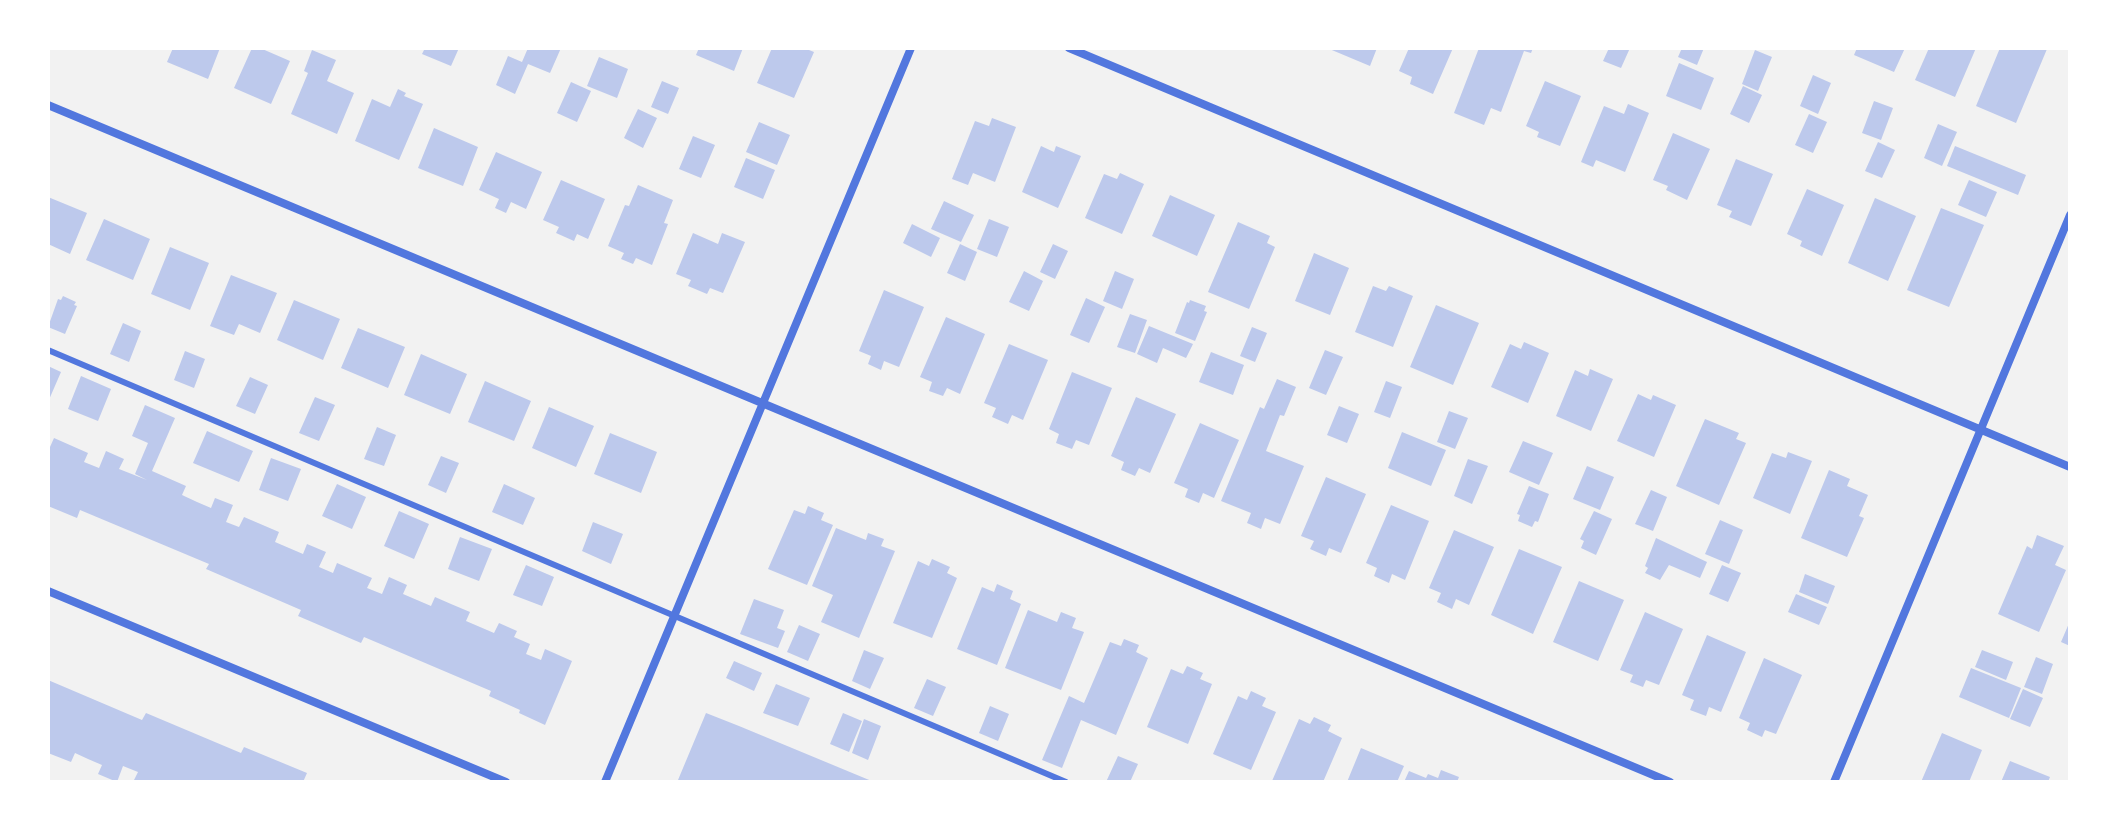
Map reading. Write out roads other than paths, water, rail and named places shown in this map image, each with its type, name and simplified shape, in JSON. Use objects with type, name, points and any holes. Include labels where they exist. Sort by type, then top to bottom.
[{"type":"street","points":[[605,782],[911,48]]},
{"type":"street","points":[[1069,48],[2070,467]]},
{"type":"street","points":[[48,105],[1670,782]]},
{"type":"street","points":[[1834,782],[2070,215]]},
{"type":"street","points":[[48,591],[506,782]]},
{"type":"lane","points":[[48,350],[1066,782]]}]
